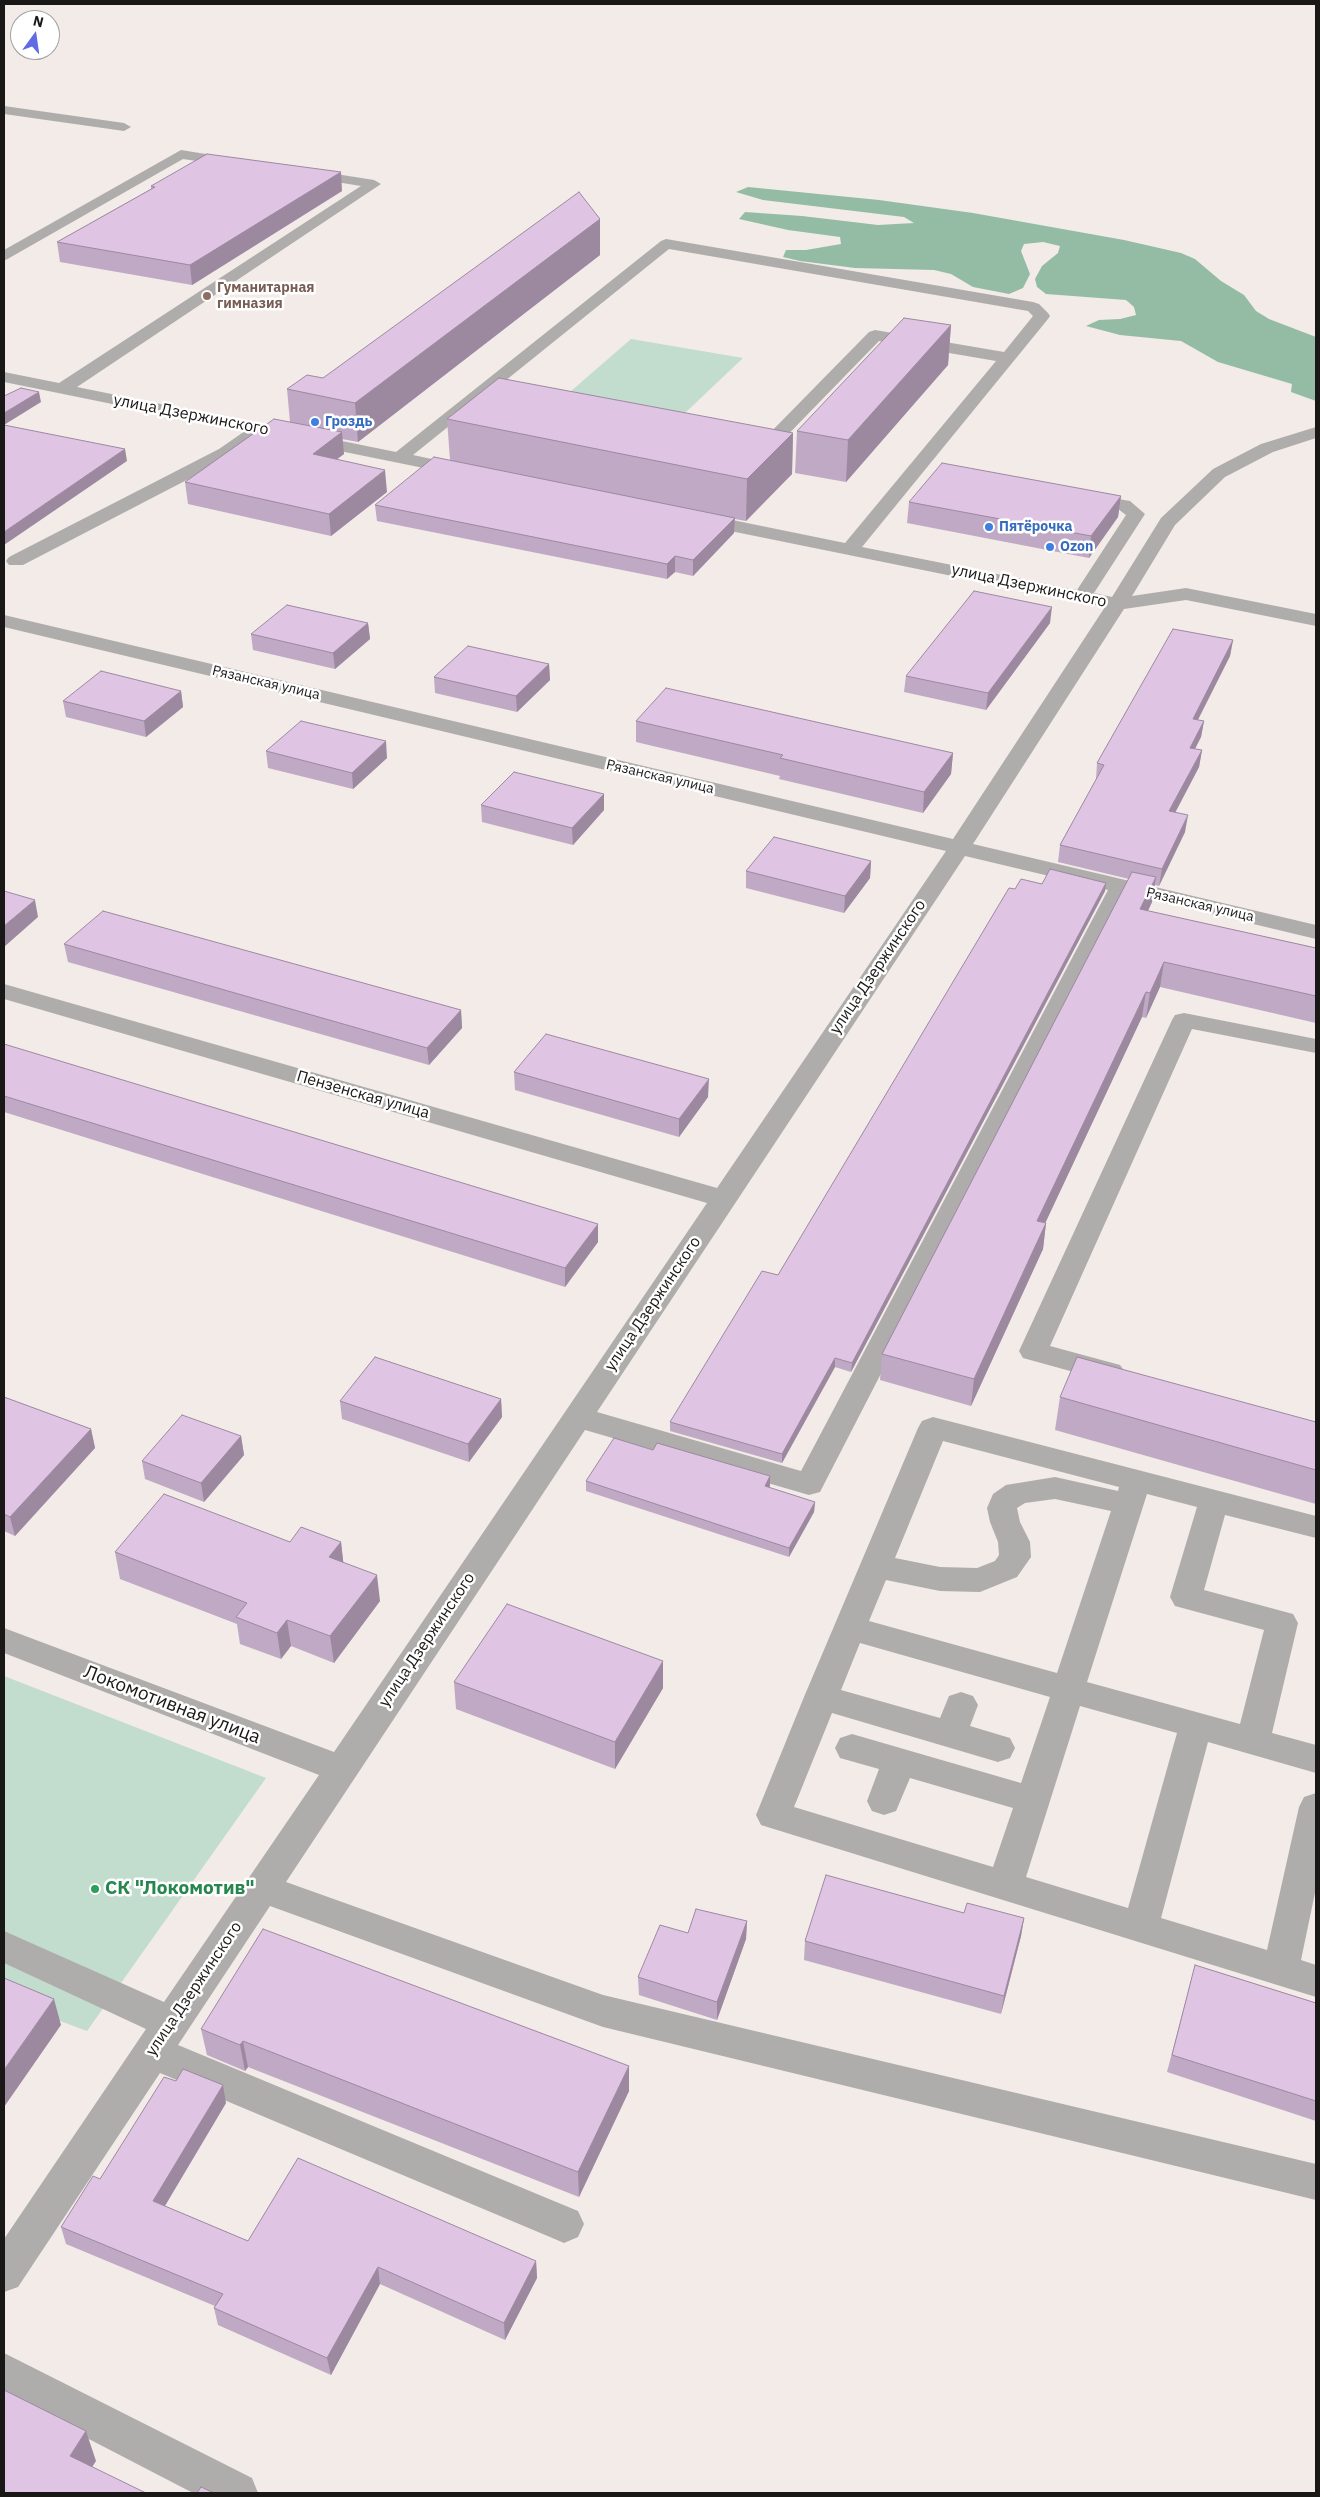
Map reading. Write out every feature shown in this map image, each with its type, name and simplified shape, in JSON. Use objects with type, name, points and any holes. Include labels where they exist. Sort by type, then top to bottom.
[{"type":"street","points":[[4,110],[124,127]]},
{"type":"street","points":[[4,256],[181,154],[248,164]]},
{"type":"street","points":[[62,388],[374,184],[287,171]]},
{"type":"street","points":[[399,458],[666,244],[1033,307],[1042,316],[849,550]]},
{"type":"street","points":[[737,442],[765,448],[875,335],[1009,358]]},
{"type":"street","name":"улица Дзержинского","points":[[8,387],[35,383],[62,388],[487,476]]},
{"type":"street","points":[[478,394],[497,398]]},
{"type":"street","points":[[16,561],[225,453],[260,428]]},
{"type":"street","points":[[1118,604],[1168,522],[1219,473],[1267,448],[1316,432]]},
{"type":"street","points":[[921,463],[940,467]]},
{"type":"street","points":[[1066,493],[1124,505],[1136,514],[1082,597]]},
{"type":"street","name":"улица Дзержинского","points":[[4,2273],[959,848],[1118,604],[673,514]]},
{"type":"street","points":[[1118,604],[1186,594],[1316,620]]},
{"type":"street","name":"Рязанская улица","points":[[4,621],[1316,932]]},
{"type":"street","points":[[577,1417],[809,1484],[1121,886]]},
{"type":"street","name":"Пензенская улица","points":[[4,991],[723,1199]]},
{"type":"street","points":[[1137,1379],[1033,1351],[1184,1020],[1316,1046]]},
{"type":"street","points":[[1132,1493],[933,1428],[773,1815],[1316,1981]]},
{"type":"street","points":[[876,1566],[940,1579],[980,1580],[1006,1569],[1015,1558],[1014,1542],[1005,1522],[1002,1508],[1004,1502],[1017,1493],[1055,1488],[1214,1501],[1316,1527]]},
{"type":"street","points":[[1005,1886],[1132,1493]]},
{"type":"street","points":[[1214,1501],[1186,1598],[1282,1623],[1253,1741]]},
{"type":"street","points":[[850,1628],[1316,1759]]},
{"type":"street","name":"Локомотивная улица","points":[[4,1640],[341,1769]]},
{"type":"street","points":[[821,1697],[956,1720],[998,1748]]},
{"type":"street","points":[[1141,1927],[1196,1726]]},
{"type":"street","points":[[852,1748],[1033,1800]]},
{"type":"street","points":[[884,1800],[899,1761]]},
{"type":"street","points":[[1280,1970],[1316,1807]]},
{"type":"street","points":[[261,1888],[603,2011],[1316,2182]]},
{"type":"street","points":[[4,1946],[162,2038],[564,2224]]},
{"type":"street","points":[[4,2373],[237,2493]]},
{"type":"green space","points":[[748,187],[879,200],[973,213],[1124,240],[1181,253],[1195,259],[1221,281],[1244,295],[1256,311],[1269,319],[1316,337],[1316,401],[1291,392],[1292,384],[1218,362],[1181,341],[1120,335],[1086,326],[1099,320],[1120,319],[1136,315],[1134,307],[1126,300],[1046,294],[1037,287],[1035,279],[1042,266],[1058,253],[1060,246],[1043,242],[1024,244],[1021,251],[1030,274],[1023,288],[1009,294],[973,287],[951,274],[934,270],[855,268],[800,261],[783,257],[786,250],[806,250],[841,244],[840,237],[788,230],[739,219],[745,212],[802,216],[878,225],[914,223],[904,217],[763,200],[736,192]]},
{"type":"green space","points":[[631,339],[743,358],[685,413],[570,392]]},
{"type":"green space","name":"СК \"Локомотив\"","points":[[4,1676],[266,1778],[87,2031],[4,2000]]},
{"type":"building","points":[[207,154],[341,172],[190,265],[57,242],[155,187],[151,186]]},
{"type":"building","points":[[579,192],[600,219],[355,403],[287,389],[307,375],[323,378]]},
{"type":"building","points":[[904,318],[951,325],[848,440],[797,431]]},
{"type":"building","points":[[499,378],[793,433],[747,479],[447,419]]},
{"type":"building","points":[[21,388],[39,392],[4,413],[4,396]]},
{"type":"building","points":[[274,419],[342,432],[313,454],[385,470],[329,514],[185,482]]},
{"type":"building","points":[[4,425],[125,449],[4,532]]},
{"type":"building","points":[[434,457],[735,518],[693,560],[675,556],[667,564],[375,505]]},
{"type":"building","points":[[942,463],[1121,496],[1091,536],[909,502]]},
{"type":"building","points":[[974,591],[1052,607],[988,693],[906,676]]},
{"type":"building","points":[[287,605],[368,623],[333,653],[251,634]]},
{"type":"building","points":[[1173,629],[1233,640],[1193,719],[1204,721],[1190,748],[1202,750],[1169,811],[1188,815],[1162,869],[1060,845],[1104,765],[1097,763]]},
{"type":"building","points":[[468,646],[549,664],[516,696],[434,677]]},
{"type":"building","points":[[101,671],[181,691],[144,721],[63,701]]},
{"type":"building","points":[[666,688],[953,753],[924,792],[780,758],[783,755],[636,721]]},
{"type":"building","points":[[301,721],[386,741],[352,773],[266,751]]},
{"type":"building","points":[[514,772],[604,794],[572,828],[481,805]]},
{"type":"building","points":[[774,837],[871,861],[845,896],[746,871]]},
{"type":"building","points":[[1050,869],[1106,883],[852,1363],[835,1358],[782,1454],[670,1422],[762,1271],[778,1275],[1009,888],[1015,889],[1021,879],[1042,884]]},
{"type":"building","points":[[1132,872],[1156,877],[1140,909],[1316,948],[1316,996],[1164,962],[1150,993],[1146,992],[1037,1221],[1046,1223],[974,1379],[882,1354]]},
{"type":"building","points":[[4,891],[35,900],[4,926]]},
{"type":"building","points":[[103,911],[461,1010],[427,1048],[64,944]]},
{"type":"building","points":[[546,1034],[709,1079],[679,1119],[514,1072]]},
{"type":"building","points":[[4,1044],[598,1224],[565,1268],[4,1096]]},
{"type":"building","points":[[375,1357],[501,1399],[468,1444],[340,1401]]},
{"type":"building","points":[[1077,1357],[1316,1422],[1316,1470],[1060,1397]]},
{"type":"building","points":[[4,1397],[91,1429],[10,1517],[4,1514]]},
{"type":"building","points":[[182,1415],[241,1436],[201,1483],[142,1461]]},
{"type":"building","points":[[614,1438],[653,1450],[657,1443],[770,1476],[765,1486],[815,1502],[789,1548],[586,1481]]},
{"type":"building","points":[[164,1494],[290,1542],[301,1527],[341,1542],[329,1557],[377,1575],[330,1636],[287,1620],[277,1633],[236,1617],[247,1603],[115,1552]]},
{"type":"building","points":[[507,1604],[663,1661],[615,1742],[454,1682]]},
{"type":"building","points":[[826,1875],[964,1913],[967,1903],[1024,1918],[1004,1996],[805,1941]]},
{"type":"building","points":[[696,1909],[747,1921],[717,2002],[638,1977],[660,1925],[688,1933]]},
{"type":"building","points":[[263,1929],[629,2066],[578,2172],[243,2041],[240,2045],[201,2029]]},
{"type":"building","points":[[1195,1965],[1316,2003],[1316,2101],[1172,2055]]},
{"type":"building","points":[[4,1978],[54,1999],[4,2070]]},
{"type":"building","points":[[183,2069],[223,2085],[153,2201],[248,2241],[298,2158],[536,2261],[504,2323],[378,2267],[327,2358],[214,2308],[223,2294],[61,2227],[93,2176],[100,2179],[164,2077],[176,2081]]},
{"type":"building","points":[[4,2390],[86,2431],[70,2456],[146,2493],[4,2493]]},
{"type":"building","points":[[201,2487],[214,2493],[197,2493]]},
{"type":"place","name":"Гуманитарная гимназия","points":[[207,296]]},
{"type":"place","name":"Гроздь","points":[[315,422]]},
{"type":"place","name":"Пятёрочка","points":[[989,527]]},
{"type":"place","name":"Ozon","points":[[1050,547]]},
{"type":"place","name":"СК \"Локомотив\"","points":[[95,1889]]}]
